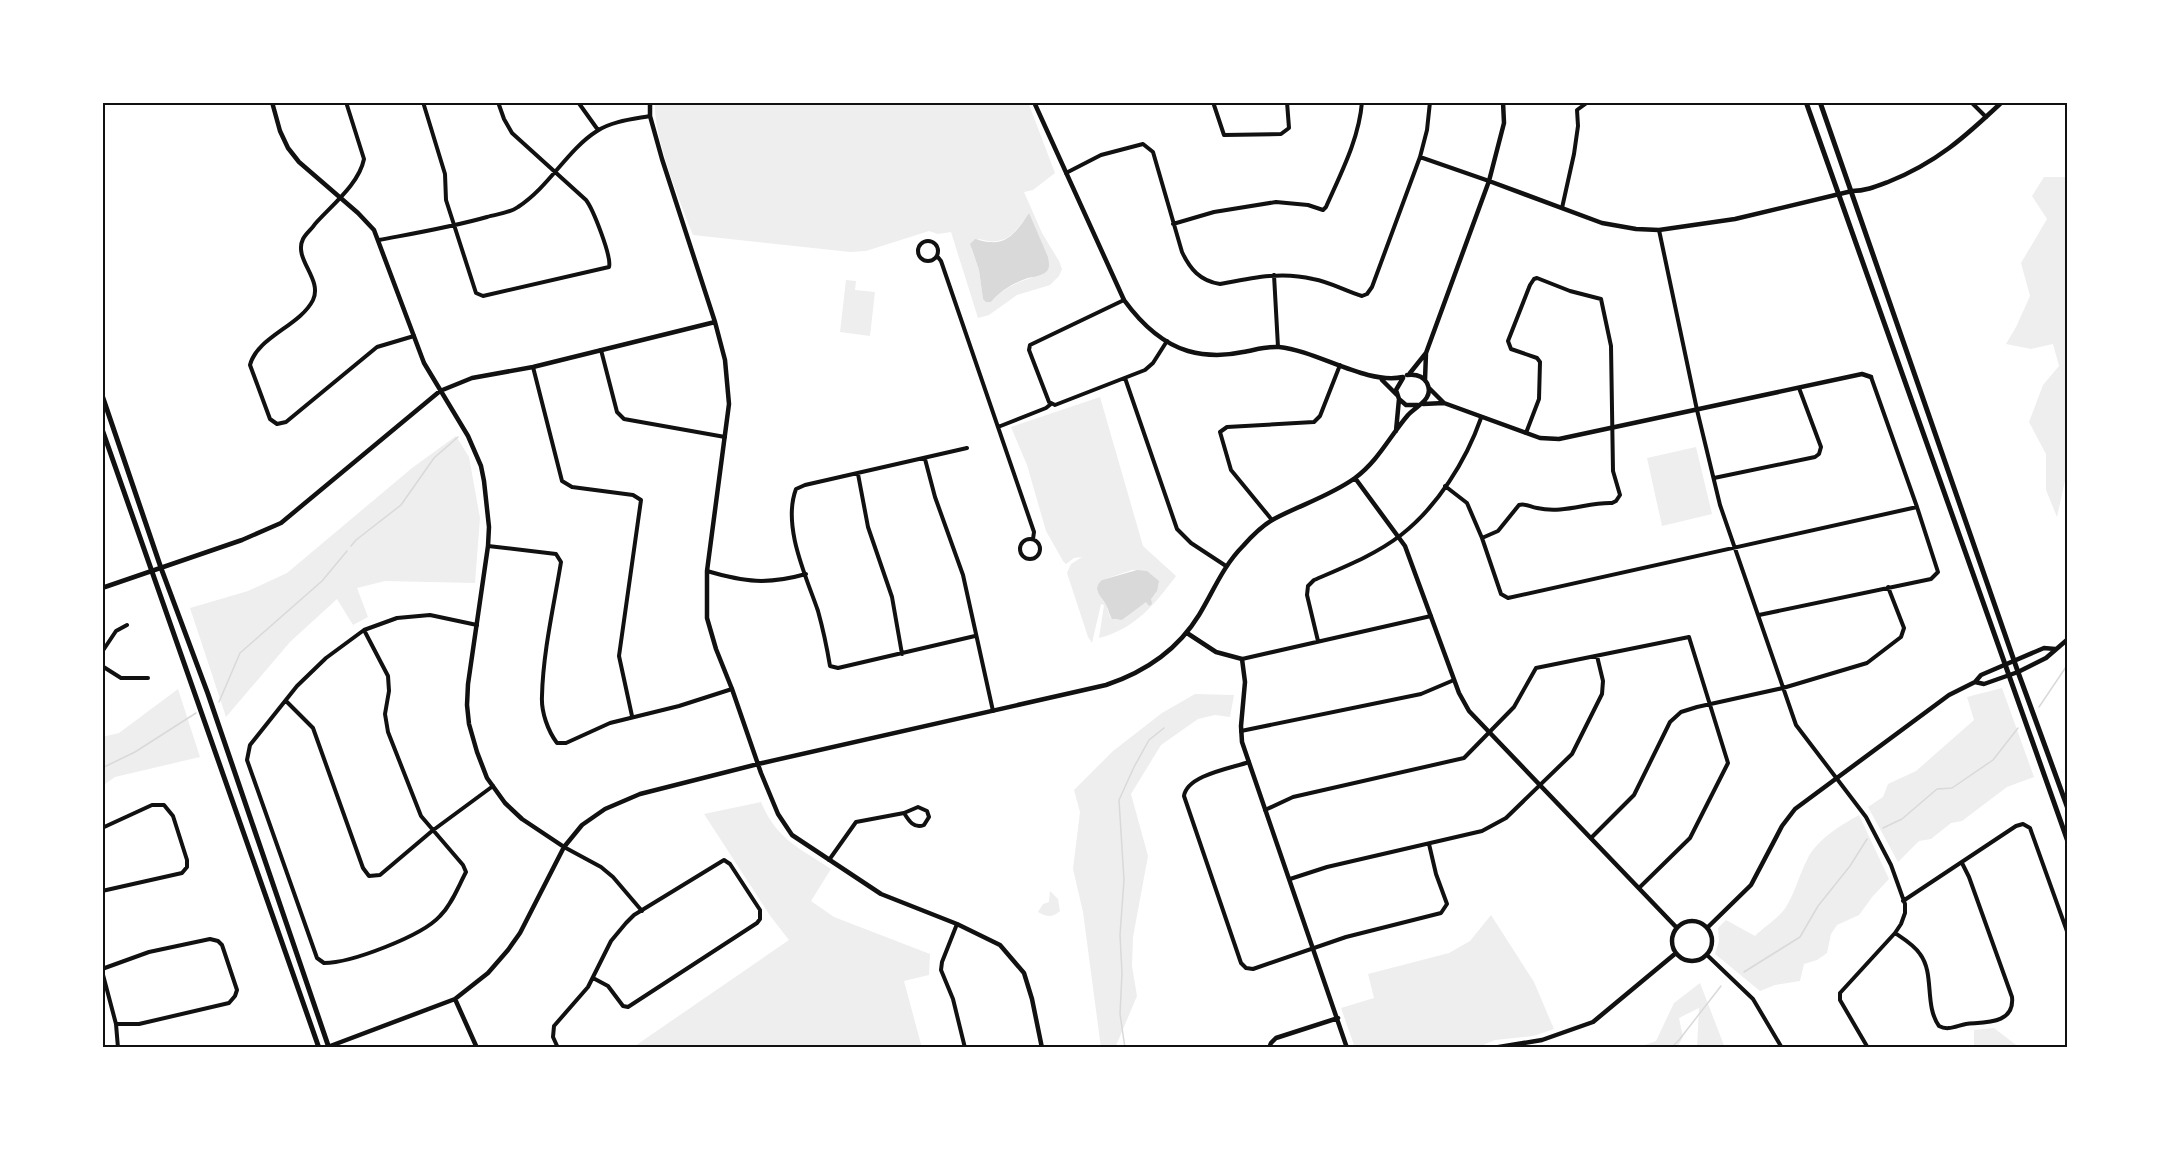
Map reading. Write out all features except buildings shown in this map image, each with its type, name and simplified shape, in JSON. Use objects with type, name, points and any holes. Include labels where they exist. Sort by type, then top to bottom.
[{"type":"main road","points":[[1806,102],[2068,842]]},
{"type":"main road","points":[[1820,102],[2014,662],[2068,809]]},
{"type":"main road","points":[[102,395],[161,567],[208,694],[327,1048]]},
{"type":"main road","points":[[102,429],[319,1048]]},
{"type":"street","points":[[272,102],[280,131],[288,148],[299,162],[374,230],[424,363],[468,436],[481,466],[489,527],[488,546],[468,684],[468,715],[477,752],[493,786],[505,803],[522,819],[564,848],[601,867],[613,877],[642,911]]},
{"type":"street","points":[[346,102],[364,159],[362,168],[304,238],[301,251],[315,285],[314,298],[306,310],[259,349],[252,357],[250,365],[270,419],[277,424],[286,422],[377,347],[414,336]]},
{"type":"street","points":[[423,102],[445,174],[446,201],[476,293],[483,296],[609,267],[609,257],[592,208],[512,133],[498,102]]},
{"type":"street","points":[[578,102],[598,130]]},
{"type":"street","points":[[650,102],[650,116],[662,159],[715,322],[728,380],[729,404],[707,571],[707,618],[716,649],[778,814],[792,835],[881,894],[957,924],[1000,945],[1024,973],[1042,1048]]},
{"type":"street","points":[[1034,102],[1124,300],[1136,317],[1167,341],[1187,351],[1218,355],[1278,347],[1382,380],[1398,397],[1411,406],[1444,403],[1540,438],[1559,439],[1862,374],[1871,377],[1938,572],[1931,579],[1760,615]]},
{"type":"street","points":[[1214,102],[1224,135],[1234,135],[1281,134],[1288,128],[1287,102]]},
{"type":"street","points":[[1173,224],[1214,212],[1276,202],[1308,205],[1323,210],[1356,138],[1362,102]]},
{"type":"street","points":[[1065,174],[1101,155],[1143,144],[1153,152],[1182,252],[1189,267],[1200,278],[1220,284],[1274,275],[1314,279],[1361,296],[1367,294],[1372,287],[1420,157],[1427,130],[1430,102]]},
{"type":"street","points":[[327,1048],[455,999],[488,973],[520,933],[564,848],[582,825],[605,809],[640,794],[758,764],[1106,685],[1131,676],[1164,656],[1187,633],[1226,566],[1243,545],[1272,520],[1338,489],[1355,478],[1377,458],[1412,411],[1428,395],[1426,353],[1489,181],[1504,123],[1503,102]]},
{"type":"street","points":[[1562,208],[1574,154],[1578,126],[1577,110],[1588,102]]},
{"type":"street","points":[[1971,102],[1986,117]]},
{"type":"street","points":[[1420,157],[1602,223],[1636,229],[1659,230],[1735,219],[1852,191],[1865,191],[1916,171],[1963,140],[2002,102]]},
{"type":"street","points":[[379,240],[454,226],[515,209],[535,195],[572,152],[598,130],[650,116]]},
{"type":"street","points":[[1659,230],[1697,410],[1720,505],[1760,615],[1783,688],[1799,731],[1866,817],[1891,865],[1903,900],[1905,913],[1895,933],[1840,993],[1840,1000],[1868,1048]]},
{"type":"street","points":[[937,256],[932,261],[925,261],[918,254],[918,247],[923,242],[930,241],[938,248],[937,256],[941,261],[1034,532],[1033,540]]},
{"type":"street","points":[[1274,275],[1278,347]]},
{"type":"street","points":[[1482,538],[1498,531],[1519,505],[1525,504],[1537,508],[1579,508],[1616,501],[1620,495],[1613,471],[1610,338],[1601,299],[1570,291],[1537,278],[1530,285],[1508,342],[1511,349],[1537,358],[1540,362],[1539,399],[1526,433]]},
{"type":"street","points":[[1051,404],[1047,400],[1029,350],[1030,345],[1124,300]]},
{"type":"street","points":[[102,588],[242,540],[281,523],[440,391],[472,378],[533,367],[715,322]]},
{"type":"street","points":[[998,427],[1051,404],[1055,405],[1149,367],[1167,341]]},
{"type":"street","points":[[601,350],[617,412],[624,419],[725,437]]},
{"type":"street","points":[[1396,431],[1397,385],[1426,353]]},
{"type":"street","points":[[1272,520],[1231,470],[1220,432],[1227,427],[1314,422],[1320,416],[1340,365]]},
{"type":"street","points":[[533,367],[562,481],[572,487],[633,495],[641,500],[619,656],[632,716]]},
{"type":"street","points":[[1382,380],[1417,375],[1444,403]]},
{"type":"street","points":[[1125,378],[1177,530],[1191,543],[1226,566]]},
{"type":"street","points":[[1714,478],[1818,455],[1821,447],[1799,388]]},
{"type":"street","points":[[1318,641],[1307,595],[1308,586],[1314,580],[1370,555],[1413,526],[1445,486],[1466,454],[1481,418]]},
{"type":"street","points":[[967,448],[796,489],[793,502],[793,537],[819,616],[830,666],[838,668],[975,636]]},
{"type":"street","points":[[925,459],[935,496],[963,575],[993,711]]},
{"type":"street","points":[[858,474],[868,527],[892,597],[902,654]]},
{"type":"street","points":[[1355,478],[1407,550],[1465,705],[1677,928]]},
{"type":"street","points":[[1445,486],[1467,503],[1482,538],[1501,594],[1508,598],[1917,507]]},
{"type":"street","points":[[1026,540],[1033,540],[1039,546],[1039,552],[1032,558],[1026,558],[1020,550],[1022,544],[1026,540]]},
{"type":"street","points":[[488,546],[556,554],[561,562],[549,632],[542,696],[550,734],[557,743],[566,743],[610,723],[632,716],[679,706],[732,689]]},
{"type":"street","points":[[707,571],[754,581],[774,582],[806,574]]},
{"type":"street","points":[[1590,838],[1634,795],[1674,717],[1688,709],[1783,688],[1869,662],[1902,636],[1904,628],[1888,587]]},
{"type":"street","points":[[364,630],[388,676],[386,714],[388,732],[421,816],[463,865],[466,872],[451,901],[441,915],[427,928],[363,954],[324,963],[317,958],[247,760],[250,745],[297,686],[326,658],[364,630],[397,618],[430,615],[477,625]]},
{"type":"street","points":[[1187,633],[1215,652],[1242,659],[1431,616]]},
{"type":"street","points":[[102,652],[116,631],[127,625]]},
{"type":"street","points":[[1265,810],[1293,797],[1464,758],[1514,707],[1536,668],[1689,637],[1728,762],[1690,838],[1639,888]]},
{"type":"street","points":[[1975,682],[1984,684],[2018,672],[2046,658],[2068,639]]},
{"type":"street","points":[[1707,928],[1751,885],[1788,817],[1836,778],[1935,704],[1975,682],[1981,675],[2044,648],[2055,649]]},
{"type":"street","points":[[1290,879],[1327,867],[1482,831],[1500,823],[1572,754],[1601,697],[1603,681],[1597,656]]},
{"type":"street","points":[[1242,659],[1245,689],[1242,742],[1347,1048]]},
{"type":"street","points":[[102,666],[121,678],[148,678]]},
{"type":"street","points":[[1241,732],[1421,694],[1454,680]]},
{"type":"street","points":[[286,701],[313,728],[363,868],[369,876],[380,875],[432,831],[493,786]]},
{"type":"street","points":[[1250,761],[1208,775],[1191,783],[1185,790],[1185,800],[1243,966],[1254,969],[1346,937],[1423,919],[1444,911],[1447,904],[1436,874],[1429,844]]},
{"type":"street","points":[[102,828],[152,805],[164,806],[173,816],[187,860],[187,867],[182,873],[102,891]]},
{"type":"street","points":[[829,860],[856,822],[904,813],[922,807],[928,814],[928,820],[924,825],[918,827],[912,824],[904,813]]},
{"type":"street","points":[[1903,900],[2016,826],[2023,824],[2030,828],[2068,934]]},
{"type":"street","points":[[558,1048],[553,1037],[554,1026],[588,987],[611,940],[620,929],[642,911],[724,860],[730,864],[761,915],[757,923],[628,1007],[623,1006],[608,986],[593,978]]},
{"type":"street","points":[[1895,933],[1915,948],[1924,959],[1931,1007],[1936,1023],[1940,1027],[1947,1029],[1966,1024],[1989,1023],[2004,1016],[2011,1007],[2012,997],[1962,863]]},
{"type":"street","points":[[1689,921],[1702,924],[1707,928],[1712,945],[1707,955],[1691,961],[1676,953],[1672,943],[1677,928],[1689,921]]},
{"type":"street","points":[[957,924],[941,970],[953,999],[965,1048]]},
{"type":"street","points":[[116,1024],[139,1024],[229,1003],[237,990],[222,945],[218,940],[210,939],[149,952],[102,970],[116,1024],[117,1048]]},
{"type":"street","points":[[1493,1048],[1542,1040],[1593,1022],[1676,953]]},
{"type":"street","points":[[1707,955],[1753,999],[1782,1048]]},
{"type":"street","points":[[455,999],[477,1048]]},
{"type":"street","points":[[1269,1048],[1270,1043],[1276,1038],[1338,1018]]},
{"type":"shaded area","points":[[655,102],[1028,102],[1055,173],[1033,190],[1024,192],[1042,233],[1062,269],[1050,285],[1017,295],[989,315],[978,318],[951,232],[938,234],[929,231],[866,251],[850,252],[693,235],[668,169]],"holes":[[[1029,213],[1042,275],[1014,284],[991,302],[983,299],[979,270],[971,248],[979,239],[996,241],[1008,237],[1014,233]]]},
{"type":"shaded area","points":[[2044,177],[2068,177],[2068,467],[2057,517],[2046,490],[2046,454],[2029,422],[2043,385],[2059,366],[2053,344],[2031,349],[2006,344],[2030,296],[2021,263],[2047,219],[2032,196]]},
{"type":"shaded area","points":[[1029,213],[1048,257],[1048,269],[1045,273],[1013,285],[991,302],[986,302],[983,299],[979,270],[970,244],[975,239],[997,242],[1009,237]]},
{"type":"shaded area","points":[[846,280],[856,281],[855,290],[875,292],[870,336],[840,332]]},
{"type":"shaded area","points":[[1100,397],[1143,546],[1176,576],[1152,606],[1134,622],[1099,638],[1104,605],[1101,604],[1092,643],[1067,573],[1071,564],[1082,557],[1074,558],[1066,564],[1046,531],[1027,465],[1011,427]],"holes":[[[1137,570],[1156,593],[1122,620],[1115,620],[1110,617],[1097,587],[1102,580]]]},
{"type":"shaded area","points":[[456,436],[469,457],[480,518],[475,583],[385,581],[357,588],[368,617],[353,625],[337,599],[290,642],[226,717],[190,608],[248,591],[287,573],[412,468]]},
{"type":"shaded area","points":[[1696,447],[1712,514],[1662,526],[1647,458]]},
{"type":"shaded area","points":[[1137,570],[1147,571],[1159,581],[1157,591],[1151,599],[1152,604],[1149,606],[1146,602],[1122,620],[1112,619],[1097,587],[1102,580]]},
{"type":"shaded area","points":[[2002,688],[2034,777],[2007,787],[1962,821],[1951,823],[1931,839],[1919,841],[1898,862],[1868,807],[1883,797],[1888,784],[1916,771],[1974,720],[1967,697]]},
{"type":"shaded area","points":[[178,689],[200,757],[115,777],[102,786],[102,737],[119,733]]},
{"type":"shaded area","points":[[1195,694],[1234,695],[1230,717],[1215,715],[1198,719],[1161,745],[1131,794],[1148,856],[1133,937],[1132,966],[1137,996],[1115,1048],[1101,1048],[1083,912],[1073,869],[1080,812],[1074,790],[1113,751],[1162,713]]},
{"type":"shaded area","points":[[761,802],[767,815],[781,834],[831,869],[811,901],[834,917],[930,954],[929,975],[904,981],[922,1048],[632,1048],[789,940],[771,917],[704,814]]},
{"type":"shaded area","points":[[1859,815],[1889,879],[1859,915],[1837,925],[1831,934],[1827,953],[1817,960],[1804,964],[1800,981],[1775,985],[1760,991],[1715,954],[1719,941],[1718,928],[1726,920],[1755,936],[1786,907],[1807,860],[1816,846],[1837,828]]},
{"type":"shaded area","points":[[1050,891],[1058,899],[1060,911],[1049,916],[1038,912],[1043,904],[1049,902]]},
{"type":"shaded area","points":[[1491,915],[1534,982],[1554,1029],[1533,1036],[1495,1040],[1476,1048],[1355,1048],[1341,1008],[1374,998],[1368,974],[1449,953],[1470,941]]},
{"type":"shaded area","points":[[1700,983],[1725,1048],[1697,1048],[1699,1008],[1679,1018],[1683,1037],[1677,1048],[1636,1048],[1656,1041],[1674,1003]]},
{"type":"shaded area","points":[[1994,1028],[2020,1048],[1974,1048],[1974,1030]]},
{"type":"waterway","points":[[351,546],[401,505],[434,458],[458,437]]},
{"type":"waterway","points":[[219,702],[240,653],[322,581],[347,551]]},
{"type":"waterway","points":[[2039,707],[2068,664]]},
{"type":"waterway","points":[[102,768],[135,752],[196,713]]},
{"type":"waterway","points":[[1125,1048],[1120,1014],[1122,973],[1120,935],[1124,880],[1119,800],[1149,740],[1164,728]]},
{"type":"waterway","points":[[1883,828],[1902,819],[1937,789],[1952,788],[1993,760],[2018,728]]},
{"type":"waterway","points":[[1744,972],[1800,937],[1818,906],[1850,866],[1867,839]]},
{"type":"waterway","points":[[1671,1048],[1721,986]]}]
